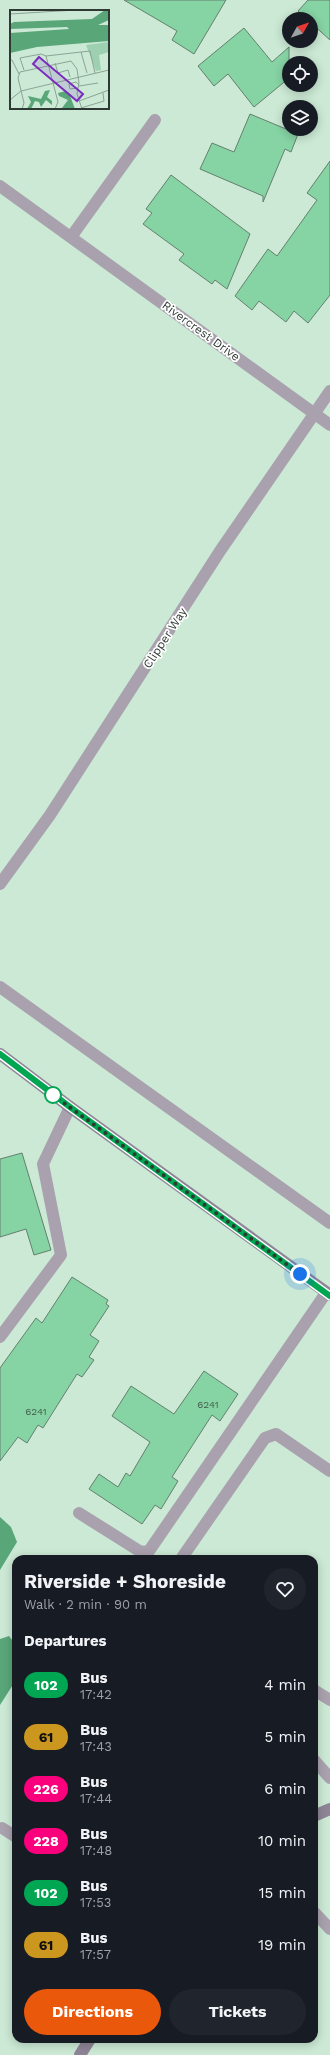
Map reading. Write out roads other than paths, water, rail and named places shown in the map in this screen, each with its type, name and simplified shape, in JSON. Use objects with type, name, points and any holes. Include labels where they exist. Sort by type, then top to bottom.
[{"type":"main road","points":[[0,1054],[70,1107],[328,1294]]},
{"type":"main road","points":[[318,1814],[330,1809]]},
{"type":"main road","points":[[80,2055],[88,2043]]},
{"type":"street","points":[[71,237],[155,120]]},
{"type":"street","name":"Rivercrest Drive","points":[[0,186],[330,425]]},
{"type":"street","name":"Clipper Way","points":[[0,884],[50,815],[220,551],[330,391]]},
{"type":"street","points":[[0,987],[330,1223]]},
{"type":"street","points":[[0,1337],[61,1255],[43,1164],[70,1107]]},
{"type":"street","points":[[79,1514],[141,1552],[148,1551],[328,1294]]},
{"type":"street","points":[[184,1555],[265,1438],[276,1434],[330,1471]]},
{"type":"street","points":[[318,1692],[330,1700]]},
{"type":"street","points":[[318,1764],[330,1778]]},
{"type":"street","points":[[2,1828],[12,1834]]},
{"type":"street","points":[[318,1916],[330,1928]]}]
